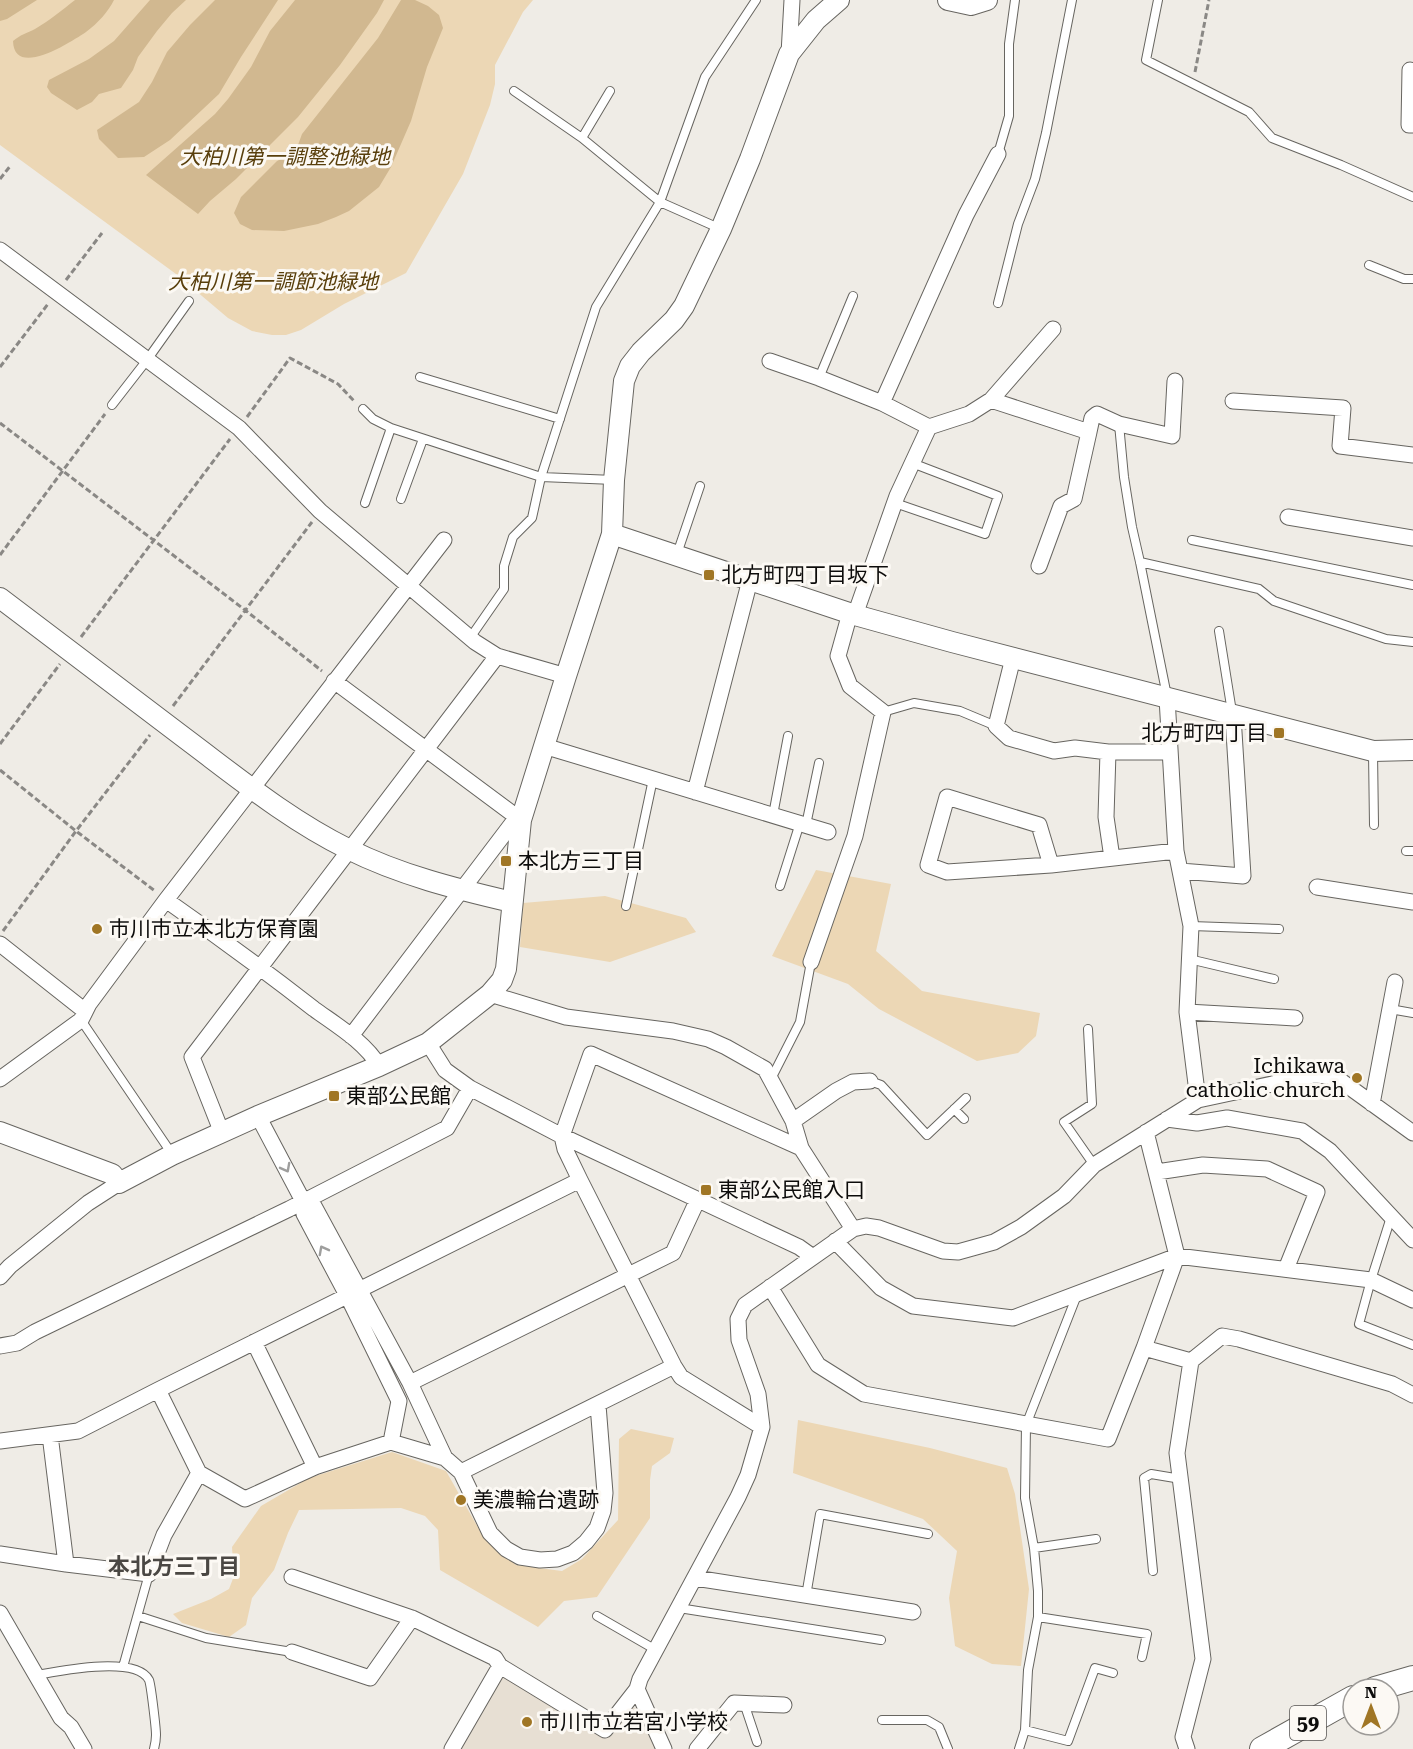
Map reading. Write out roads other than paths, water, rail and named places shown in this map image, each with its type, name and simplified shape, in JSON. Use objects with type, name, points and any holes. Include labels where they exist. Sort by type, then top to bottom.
[{"type":"main road","name":"59","points":[[1262,1749],[1341,1705]]},
{"type":"street","points":[[3,1268],[88,1203],[119,1183],[172,1155],[258,1116],[428,1043],[490,994],[502,980],[506,969],[519,819],[612,534],[614,480],[624,381],[630,366],[641,352],[674,320],[684,306],[721,229],[789,54],[792,0]]},
{"type":"street","points":[[789,54],[816,20],[839,0]]},
{"type":"street","points":[[948,0],[971,6],[985,1]]},
{"type":"street","points":[[1410,70],[1410,125],[1413,125]]},
{"type":"street","points":[[882,403],[966,215],[998,154]]},
{"type":"street","points":[[0,250],[238,428],[320,511],[470,638],[497,656],[566,676]]},
{"type":"street","points":[[770,361],[882,403],[928,427],[969,414],[991,400],[1053,329]]},
{"type":"street","points":[[1039,566],[1061,506],[1074,499],[1092,418],[1097,414],[1119,424],[1172,436],[1175,381]]},
{"type":"street","points":[[991,400],[1089,432]]},
{"type":"street","points":[[1233,401],[1343,408],[1341,446],[1413,454]]},
{"type":"street","points":[[811,962],[855,836],[883,712],[850,686],[838,656],[895,502],[928,427]]},
{"type":"street","points":[[1288,517],[1413,538]]},
{"type":"street","points":[[612,534],[852,614],[1013,658],[1373,751],[1413,750]]},
{"type":"street","points":[[0,1079],[83,1016],[166,900],[444,540]]},
{"type":"street","points":[[695,792],[750,580]]},
{"type":"street","points":[[0,598],[251,789],[308,828],[349,850],[402,872],[461,890],[512,902]]},
{"type":"street","points":[[222,1133],[192,1057],[497,656]]},
{"type":"street","points":[[1013,658],[996,726],[1009,738],[1053,752],[1075,748],[1108,752],[1170,752]]},
{"type":"street","points":[[334,681],[427,748],[519,819]]},
{"type":"street","points":[[1167,698],[1176,851],[1191,926],[1188,1012],[1198,1100]]},
{"type":"street","points":[[1180,871],[1243,876],[1233,716]]},
{"type":"street","points":[[544,746],[828,832]]},
{"type":"street","points":[[1108,752],[1106,817],[1112,858]]},
{"type":"street","points":[[1051,865],[1038,825],[947,796],[928,866],[947,872],[1051,865],[1176,851]]},
{"type":"street","points":[[351,1036],[461,890],[519,819]]},
{"type":"street","points":[[1317,887],[1413,902]]},
{"type":"street","points":[[166,900],[351,1036],[374,1057],[379,1066]]},
{"type":"street","points":[[0,944],[83,1016]]},
{"type":"street","points":[[1372,1104],[1395,982]]},
{"type":"street","points":[[490,994],[566,1017],[673,1031],[708,1039],[765,1069],[793,1121],[801,1148],[854,1229]]},
{"type":"street","points":[[1188,1012],[1295,1018]]},
{"type":"street","points":[[428,1043],[445,1070],[470,1088],[562,1136],[799,1247],[813,1257]]},
{"type":"street","points":[[762,1427],[681,1377],[580,1180],[565,1149],[562,1136],[591,1054],[801,1148]]},
{"type":"street","points":[[292,1577],[412,1618],[495,1658],[500,1666],[605,1730],[637,1689],[640,1679],[748,1475],[762,1427],[758,1394],[739,1340],[738,1318],[745,1305],[854,1229],[879,1228],[943,1251],[958,1252],[994,1242],[1022,1227],[1065,1196],[1094,1166],[1198,1100],[1314,1075],[1329,1076],[1341,1081],[1413,1133]]},
{"type":"street","points":[[793,1121],[844,1086],[853,1082],[870,1081]]},
{"type":"street","points":[[0,1346],[17,1343],[447,1128],[470,1088]]},
{"type":"street","points":[[258,1116],[303,1201],[314,1206],[354,1293],[399,1401],[391,1442]]},
{"type":"street","points":[[1167,1119],[1197,1123],[1227,1118],[1302,1131],[1330,1151],[1413,1240]]},
{"type":"street","points":[[0,1132],[112,1174],[119,1183]]},
{"type":"street","points":[[770,1287],[818,1365],[864,1394],[1108,1439],[1177,1256],[1146,1132]]},
{"type":"street","points":[[1157,1172],[1203,1165],[1267,1169],[1317,1192],[1286,1269]]},
{"type":"street","points":[[0,1441],[78,1431],[580,1180]]},
{"type":"street","points":[[410,1383],[673,1253],[698,1199]]},
{"type":"street","points":[[835,1241],[881,1288],[913,1306],[1013,1318],[1177,1256],[1371,1280],[1413,1300]]},
{"type":"street","points":[[354,1293],[410,1383],[445,1458],[460,1472],[490,1533],[506,1549],[520,1557],[540,1560],[557,1559],[573,1553],[597,1528],[603,1511],[605,1493],[598,1405]]},
{"type":"street","points":[[1187,1749],[1183,1737],[1203,1659],[1177,1453],[1191,1361],[1222,1336],[1392,1384],[1413,1395]]},
{"type":"street","points":[[254,1342],[315,1467]]},
{"type":"street","points":[[1144,1348],[1191,1361]]},
{"type":"street","points":[[460,1472],[674,1366]]},
{"type":"street","points":[[158,1390],[199,1473],[245,1499],[315,1467],[391,1442],[445,1458]]},
{"type":"street","points":[[50,1435],[66,1564]]},
{"type":"street","points":[[0,1554],[149,1574],[164,1535],[199,1473]]},
{"type":"street","points":[[695,1578],[913,1612]]},
{"type":"street","points":[[0,1612],[61,1718],[71,1727],[84,1749]]},
{"type":"street","points":[[292,1652],[370,1678],[412,1618]]},
{"type":"street","points":[[452,1749],[500,1666]]},
{"type":"street","points":[[637,1689],[664,1749]]},
{"type":"street","points":[[697,1749],[734,1703],[784,1705]]},
{"type":"lane","points":[[470,638],[504,589],[504,566],[513,537],[532,518],[541,477],[596,308],[660,202],[705,77],[756,0]]},
{"type":"lane","points":[[998,154],[1009,116],[1009,44],[1015,0]]},
{"type":"lane","points":[[998,303],[1018,224],[1035,179],[1072,0]]},
{"type":"lane","points":[[1158,0],[1146,60],[1249,112],[1272,138],[1413,197]]},
{"type":"lane","points":[[514,91],[582,138],[660,202],[721,229]]},
{"type":"lane","points":[[582,138],[610,91]]},
{"type":"lane","points":[[1369,265],[1404,279],[1413,279]]},
{"type":"lane","points":[[819,378],[854,296]]},
{"type":"lane","points":[[112,405],[189,301]]},
{"type":"lane","points":[[420,377],[560,419]]},
{"type":"lane","points":[[363,409],[373,419],[391,428],[541,477],[614,480]]},
{"type":"lane","points":[[1119,424],[1129,507],[1167,698]]},
{"type":"lane","points":[[365,503],[391,428]]},
{"type":"lane","points":[[401,500],[423,439]]},
{"type":"lane","points":[[895,502],[985,534],[998,496],[912,463]]},
{"type":"lane","points":[[677,556],[700,486]]},
{"type":"lane","points":[[1192,540],[1413,585]]},
{"type":"lane","points":[[1140,562],[1259,589],[1274,601],[1386,639],[1413,642]]},
{"type":"lane","points":[[1219,631],[1233,716]]},
{"type":"lane","points":[[883,712],[914,703],[960,711],[996,726]]},
{"type":"lane","points":[[773,815],[789,736]]},
{"type":"lane","points":[[1373,751],[1374,825]]},
{"type":"lane","points":[[780,886],[803,824],[819,763]]},
{"type":"lane","points":[[626,906],[653,779]]},
{"type":"lane","points":[[1191,926],[1279,929]]},
{"type":"lane","points":[[1189,959],[1274,979]]},
{"type":"lane","points":[[771,1079],[800,1022],[811,962]]},
{"type":"lane","points":[[1390,1010],[1413,1013]]},
{"type":"lane","points":[[83,1016],[172,1155]]},
{"type":"lane","points":[[1088,1029],[1092,1104],[1064,1122],[1094,1166]]},
{"type":"lane","points":[[870,1081],[881,1085],[927,1135],[966,1098]]},
{"type":"lane","points":[[954,1109],[964,1119]]},
{"type":"lane","points":[[1391,1217],[1359,1324],[1413,1345]]},
{"type":"lane","points":[[1018,1749],[1025,1730],[1028,1670],[1038,1617],[1034,1548],[1025,1498],[1026,1425],[1078,1293]]},
{"type":"lane","points":[[1153,1571],[1144,1478],[1151,1474],[1180,1479]]},
{"type":"lane","points":[[806,1596],[820,1514],[928,1534]]},
{"type":"lane","points":[[1034,1548],[1096,1539]]},
{"type":"lane","points":[[123,1667],[149,1574]]},
{"type":"lane","points":[[679,1608],[880,1640]]},
{"type":"lane","points":[[138,1616],[206,1638],[292,1652]]},
{"type":"lane","points":[[597,1616],[656,1650]]},
{"type":"lane","points":[[1038,1617],[1147,1634],[1142,1657]]},
{"type":"lane","points":[[37,1675],[92,1666],[123,1667],[143,1674],[149,1681],[156,1735],[154,1749]]},
{"type":"lane","points":[[1025,1730],[1068,1741],[1095,1668],[1113,1673]]},
{"type":"lane","points":[[744,1703],[757,1742]]},
{"type":"lane","points":[[882,1720],[927,1720],[939,1727],[948,1749]]},
{"type":"place","name":"北方町四丁目坂下","points":[[709,575]]},
{"type":"place","name":"北方町四丁目","points":[[1279,733]]},
{"type":"place","name":"本北方三丁目","points":[[506,861]]},
{"type":"place","name":"市川市立本北方保育園","points":[[97,929]]},
{"type":"place","name":"Ichikawa catholic church","points":[[1357,1078]]},
{"type":"place","name":"東部公民館","points":[[334,1096]]},
{"type":"place","name":"東部公民館入口","points":[[706,1190]]},
{"type":"place","name":"美濃輪台遺跡","points":[[461,1500]]},
{"type":"place","name":"市川市立若宮小学校","points":[[527,1722]]},
{"type":"district","name":"本北方三丁目","points":[[174,1566]]},
{"type":"park label","name":"大柏川第一調整池緑地","points":[[285,157]]},
{"type":"park label","name":"大柏川第一調節池緑地","points":[[273,282]]}]
